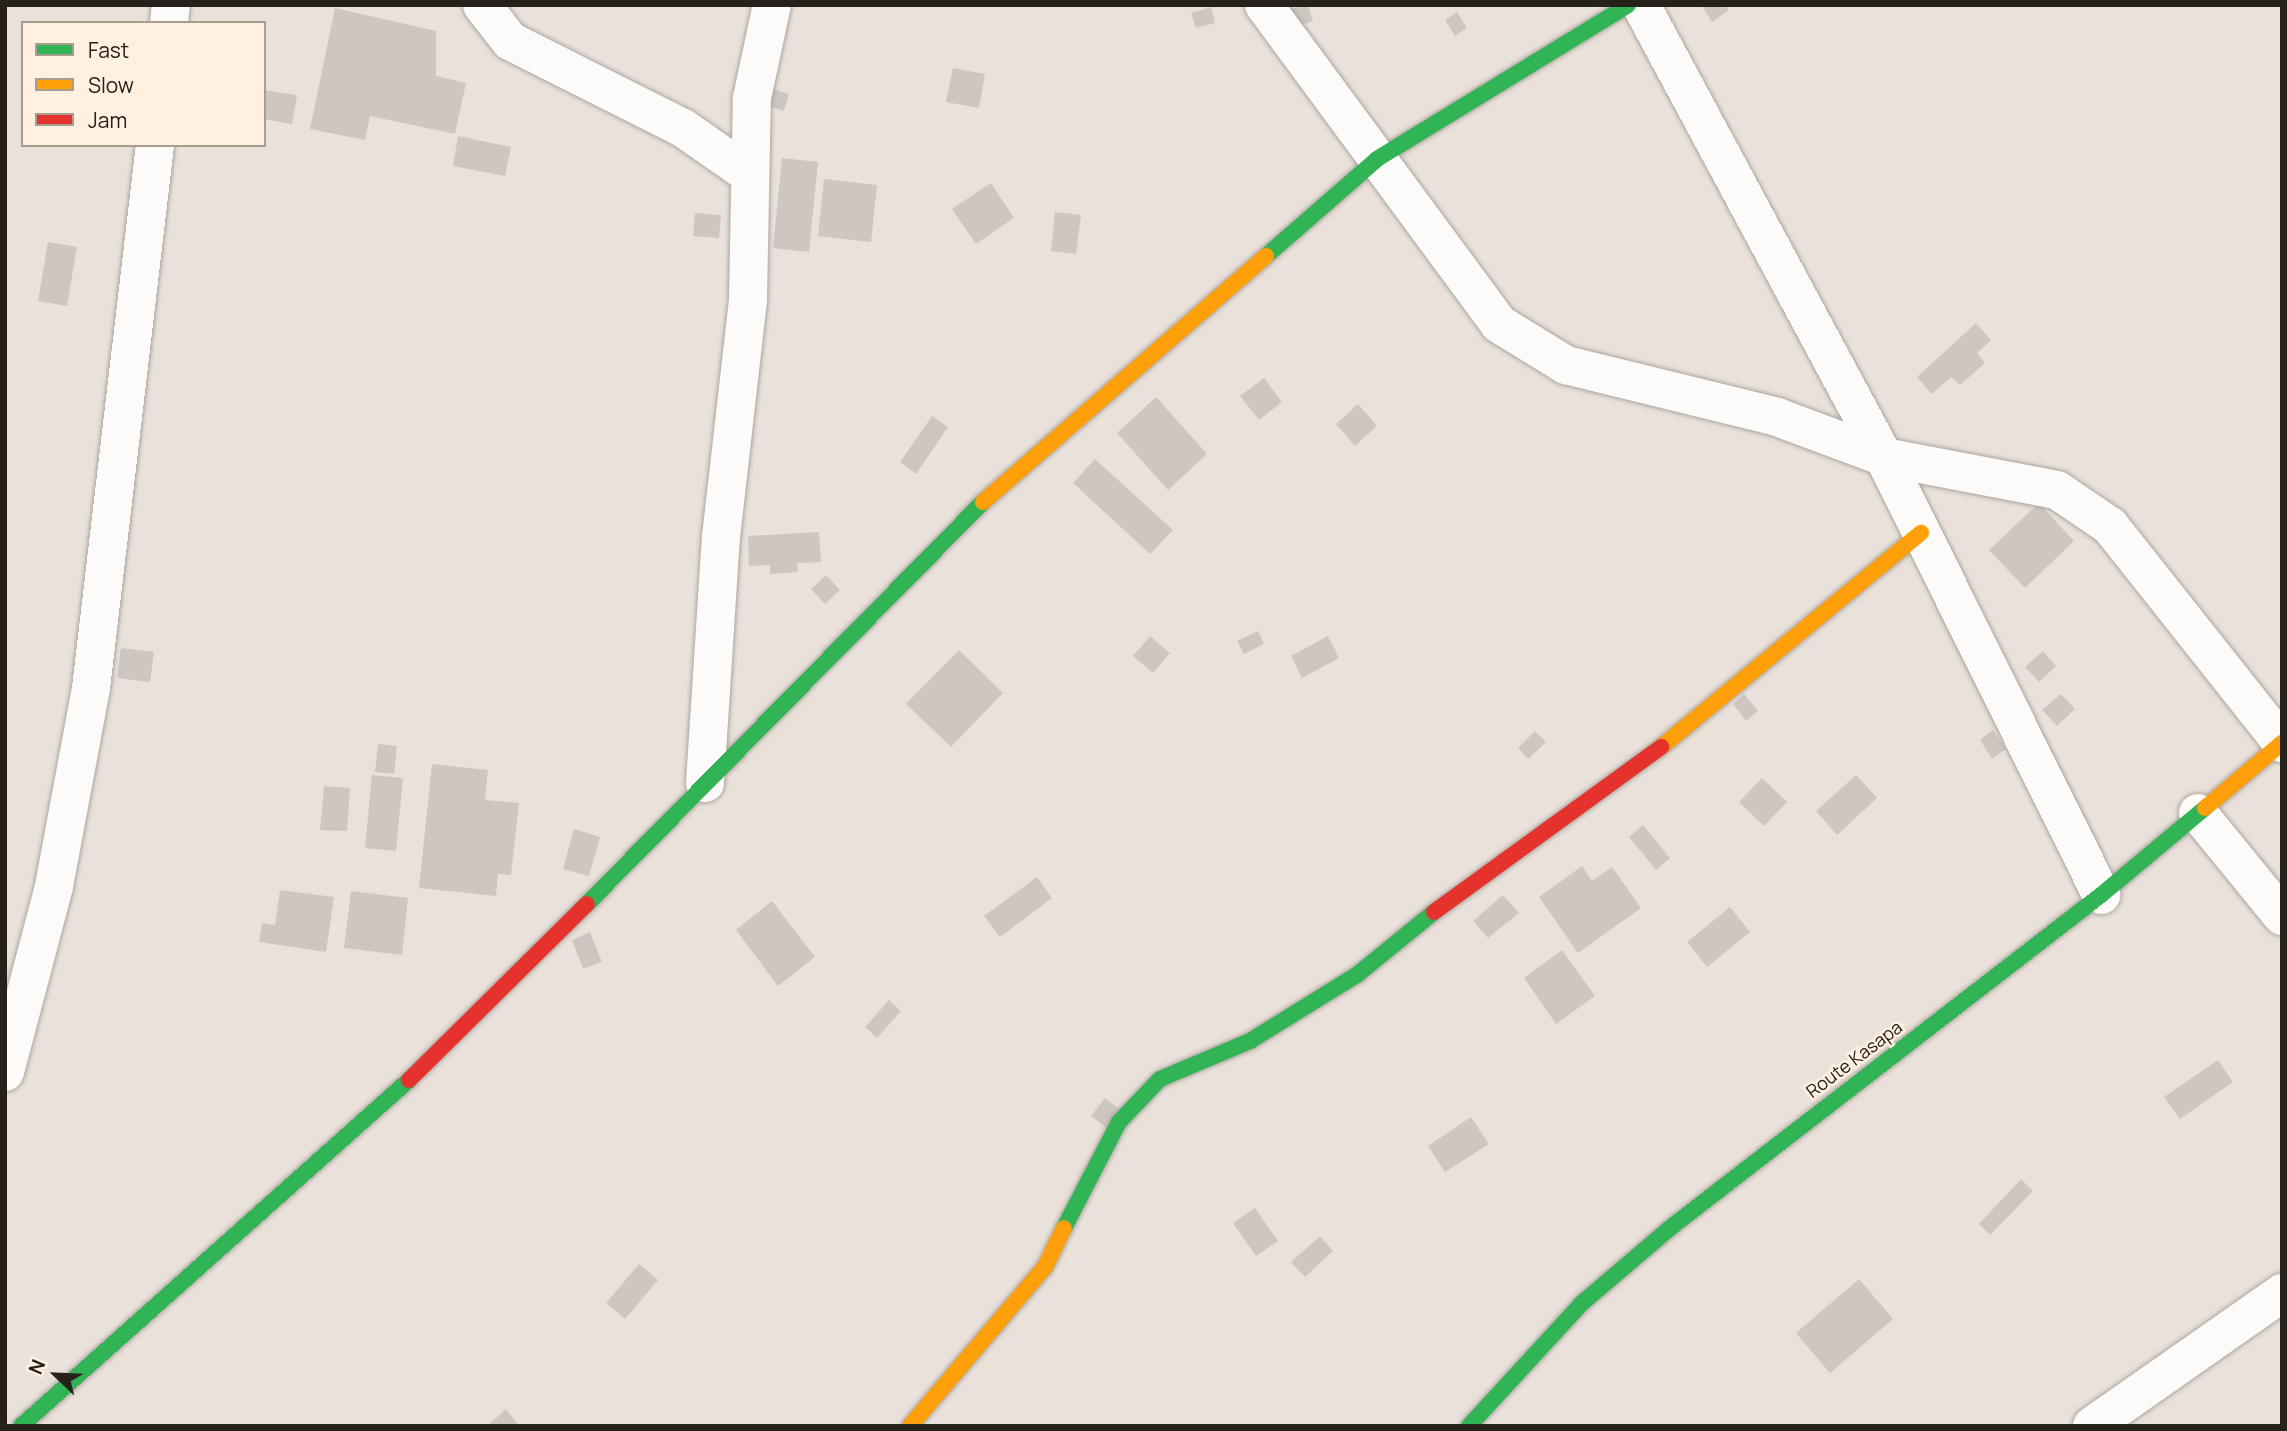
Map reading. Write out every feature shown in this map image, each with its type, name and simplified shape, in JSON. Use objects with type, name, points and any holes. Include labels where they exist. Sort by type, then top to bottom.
[{"type":"street","points":[[482,5],[510,41],[683,128],[749,174]]},
{"type":"street","points":[[705,783],[721,537],[748,299],[752,98],[772,5]]},
{"type":"street","points":[[1264,5],[1499,324],[1566,365],[1777,417],[1884,457],[2057,490],[2110,526],[2282,743]]},
{"type":"street","points":[[21,1426],[417,1073],[888,603],[980,504],[1377,159],[1629,5]]},
{"type":"street","points":[[1641,5],[1884,457],[2101,895]]},
{"type":"street","points":[[5,1072],[54,886],[91,688],[155,147]]},
{"type":"street","points":[[910,1426],[1045,1267],[1102,1150],[1119,1122],[1160,1079],[1250,1041],[1358,974],[1484,871],[1634,769],[1921,533]]},
{"type":"street","name":"Route Kasapa","points":[[1469,1426],[1581,1304],[1670,1228],[2101,895],[2282,743]]},
{"type":"street","points":[[2198,813],[2282,916]]},
{"type":"street","points":[[2092,1426],[2282,1293]]},
{"type":"street","points":[[5,1413],[12,1426]]},
{"type":"building","points":[[1308,5],[1313,21],[1297,26],[1290,9]]},
{"type":"building","points":[[1701,5],[1726,5],[1729,10],[1712,22]]},
{"type":"building","points":[[1211,7],[1215,23],[1196,28],[1191,13]]},
{"type":"building","points":[[335,8],[436,31],[436,76],[466,83],[455,134],[370,116],[365,140],[310,129]]},
{"type":"building","points":[[1457,12],[1467,28],[1455,36],[1445,20]]},
{"type":"building","points":[[953,68],[985,74],[979,108],[946,102]]},
{"type":"building","points":[[767,87],[789,94],[784,111],[762,104]]},
{"type":"building","points":[[266,90],[297,95],[292,124],[266,119]]},
{"type":"building","points":[[458,136],[511,147],[505,176],[453,166]]},
{"type":"building","points":[[782,158],[818,162],[809,252],[773,248]]},
{"type":"building","points":[[824,179],[877,185],[871,242],[818,236]]},
{"type":"building","points":[[991,183],[1014,218],[976,244],[952,209]]},
{"type":"building","points":[[1055,212],[1081,215],[1076,254],[1051,251]]},
{"type":"building","points":[[695,213],[721,215],[719,238],[693,236]]},
{"type":"building","points":[[48,242],[77,247],[67,306],[38,301]]},
{"type":"building","points":[[1976,323],[1991,340],[1977,353],[1985,363],[1960,385],[1951,377],[1932,394],[1917,377]]},
{"type":"building","points":[[1264,378],[1282,402],[1259,420],[1240,396]]},
{"type":"building","points":[[1156,397],[1207,454],[1168,490],[1117,433]]},
{"type":"building","points":[[1358,404],[1377,426],[1355,446],[1336,424]]},
{"type":"building","points":[[932,416],[948,427],[916,474],[900,462]]},
{"type":"building","points":[[1095,459],[1173,530],[1150,554],[1073,483]]},
{"type":"building","points":[[2039,503],[2074,541],[2025,588],[1989,550]]},
{"type":"building","points":[[819,532],[821,562],[797,563],[798,572],[770,574],[770,565],[749,566],[748,536]]},
{"type":"building","points":[[826,575],[840,590],[825,604],[811,589]]},
{"type":"building","points":[[1258,631],[1264,644],[1244,654],[1237,641]]},
{"type":"building","points":[[1150,636],[1170,653],[1153,673],[1133,656]]},
{"type":"building","points":[[1328,636],[1339,658],[1302,678],[1291,656]]},
{"type":"building","points":[[121,648],[154,652],[150,682],[117,678]]},
{"type":"building","points":[[959,650],[1003,693],[951,747],[906,704]]},
{"type":"building","points":[[2043,651],[2056,666],[2039,682],[2025,667]]},
{"type":"building","points":[[1744,694],[1758,711],[1746,721],[1733,704]]},
{"type":"building","points":[[2061,694],[2075,709],[2057,726],[2042,710]]},
{"type":"building","points":[[1993,730],[2006,749],[1992,759],[1980,740]]},
{"type":"building","points":[[1535,731],[1546,742],[1528,759],[1518,748]]},
{"type":"building","points":[[378,744],[397,746],[394,774],[375,772]]},
{"type":"building","points":[[432,764],[488,770],[485,800],[519,803],[511,875],[498,874],[496,896],[419,888]]},
{"type":"building","points":[[372,775],[403,778],[396,851],[365,848]]},
{"type":"building","points":[[1856,775],[1877,798],[1837,835],[1816,811]]},
{"type":"building","points":[[1762,778],[1787,802],[1764,826],[1739,802]]},
{"type":"building","points":[[324,786],[350,788],[347,831],[320,830]]},
{"type":"building","points":[[1643,825],[1670,858],[1656,870],[1629,837]]},
{"type":"building","points":[[574,829],[600,837],[589,876],[563,869]]},
{"type":"building","points":[[1582,866],[1592,881],[1612,867],[1641,908],[1578,953],[1539,897]]},
{"type":"building","points":[[1037,877],[1052,898],[1000,937],[984,916]]},
{"type":"building","points":[[280,890],[334,897],[326,952],[259,942],[262,923],[275,925]]},
{"type":"building","points":[[351,891],[408,898],[402,955],[344,948]]},
{"type":"building","points":[[1503,895],[1519,913],[1488,938],[1473,921]]},
{"type":"building","points":[[772,901],[815,957],[778,986],[736,930]]},
{"type":"building","points":[[1730,907],[1750,932],[1707,967],[1687,942]]},
{"type":"building","points":[[590,932],[602,962],[583,969],[572,940]]},
{"type":"building","points":[[1562,950],[1595,996],[1556,1024],[1524,978]]},
{"type":"building","points":[[889,1000],[901,1011],[877,1038],[865,1027]]},
{"type":"building","points":[[2218,1060],[2233,1082],[2180,1119],[2164,1097]]},
{"type":"building","points":[[1105,1098],[1122,1111],[1108,1129],[1091,1116]]},
{"type":"building","points":[[1471,1117],[1489,1144],[1445,1172],[1428,1146]]},
{"type":"building","points":[[2021,1179],[2033,1191],[1990,1235],[1979,1224]]},
{"type":"building","points":[[1255,1208],[1278,1241],[1256,1256],[1233,1223]]},
{"type":"building","points":[[1320,1236],[1333,1251],[1305,1277],[1291,1262]]},
{"type":"building","points":[[639,1264],[658,1280],[625,1319],[606,1303]]},
{"type":"building","points":[[1859,1279],[1893,1319],[1830,1373],[1796,1333]]},
{"type":"building","points":[[506,1409],[519,1426],[487,1426]]},
{"type":"traffic: fast","points":[[1266,256],[1377,159],[1628,5]]},
{"type":"traffic: fast","points":[[587,904],[983,502]]},
{"type":"traffic: fast","points":[[1469,1426],[1581,1304],[1670,1228],[2101,895],[2205,808]]},
{"type":"traffic: fast","points":[[1064,1228],[1119,1122],[1160,1079],[1250,1041],[1358,974],[1434,912]]},
{"type":"traffic: fast","points":[[21,1426],[409,1080]]},
{"type":"traffic: slow","points":[[983,502],[1266,256]]},
{"type":"traffic: slow","points":[[1661,747],[1921,533]]},
{"type":"traffic: slow","points":[[2205,808],[2282,743]]},
{"type":"traffic: slow","points":[[910,1426],[1045,1267],[1064,1228]]},
{"type":"traffic: jam","points":[[1434,912],[1661,747]]},
{"type":"traffic: jam","points":[[409,1080],[587,904]]}]
